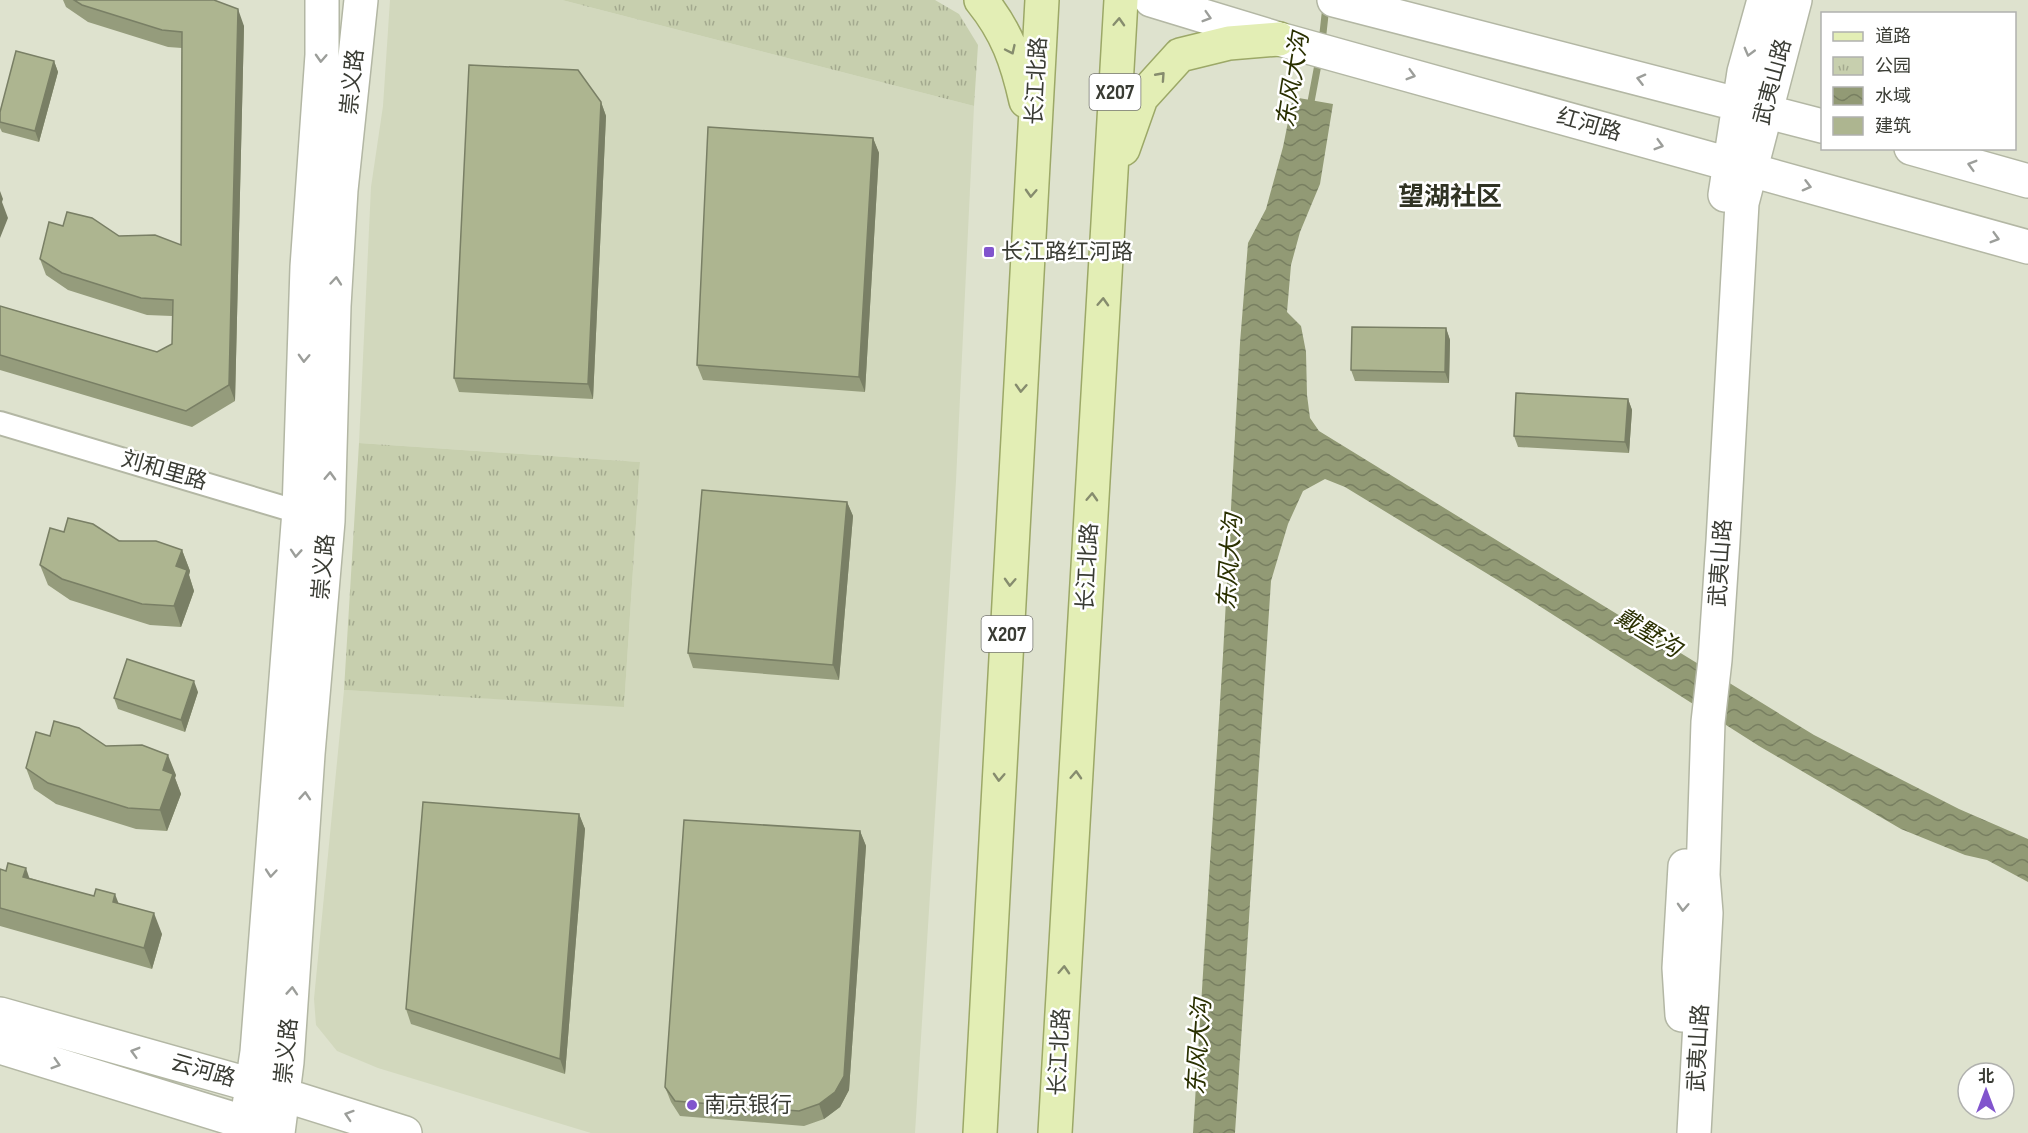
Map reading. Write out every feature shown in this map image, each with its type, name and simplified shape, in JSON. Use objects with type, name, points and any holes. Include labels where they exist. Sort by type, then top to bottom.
[{"type":"main road","points":[[981,0],[997,19],[1018,64],[1034,135]]},
{"type":"main road","name":"长江北路","points":[[980,1133],[1042,0]]},
{"type":"main road","name":"长江北路","points":[[1055,1133],[1121,0]]},
{"type":"main road","points":[[1110,185],[1141,98],[1180,55],[1229,43],[1279,39]]},
{"type":"street","name":"崇义路","points":[[278,1133],[287,1062],[308,754],[313,516],[307,267],[322,55],[322,0]]},
{"type":"street","name":"崇义路","points":[[246,1128],[257,1052],[313,516],[334,306],[341,190],[361,0]]},
{"type":"street","name":"红河路","points":[[1151,0],[1279,39],[2028,247]]},
{"type":"street","name":"武夷山路","points":[[1752,108],[1744,72],[1764,0]]},
{"type":"street","name":"武夷山路","points":[[1676,1133],[1683,1007],[1679,968],[1742,203],[1740,168],[1752,108],[1795,0]]},
{"type":"street","points":[[1347,3],[1821,126]]},
{"type":"street","points":[[1918,150],[2028,181]]},
{"type":"street","name":"刘和里路","points":[[0,423],[313,516]]},
{"type":"street","name":"武夷山路","points":[[1694,1133],[1706,913],[1703,875],[1700,722]]},
{"type":"street","name":"云河路","points":[[0,1014],[252,1085],[405,1133]]},
{"type":"street","name":"云河路","points":[[0,1047],[246,1128],[278,1133]]},
{"type":"shaded area","points":[[390,0],[562,0],[974,106],[956,481],[915,1133],[591,1133],[378,1068],[337,1051],[316,1025],[314,999],[344,690],[624,706],[640,462],[359,443],[371,187],[383,106]]},
{"type":"green space","points":[[562,0],[935,0],[959,14],[978,45],[974,106]]},
{"type":"green space","points":[[359,443],[640,462],[624,707],[344,690]]},
{"type":"water","points":[[1293,97],[1333,104],[1320,184],[1300,232],[1291,265],[1287,312],[1301,326],[1306,352],[1310,418],[1319,431],[1814,735],[1959,809],[2028,839],[2028,882],[1987,860],[1965,855],[1901,829],[1759,746],[1514,590],[1345,487],[1325,479],[1303,491],[1288,524],[1271,581],[1235,1133],[1193,1133],[1240,343],[1248,243],[1266,209],[1283,147]]},
{"type":"building","points":[[74,0],[214,0],[238,9],[229,385],[186,411],[0,355],[0,306],[157,352],[172,344],[173,300],[141,298],[62,273],[40,259],[49,222],[63,226],[67,212],[92,218],[119,236],[155,235],[181,245],[182,32],[162,30],[82,5]]},
{"type":"building","points":[[16,51],[54,61],[35,131],[0,122],[0,112]]},
{"type":"building","points":[[469,65],[578,70],[601,102],[588,384],[454,378]]},
{"type":"building","points":[[708,127],[873,138],[859,377],[697,365]]},
{"type":"building","points":[[1352,327],[1446,328],[1445,372],[1351,370]]},
{"type":"building","points":[[1516,393],[1628,399],[1625,442],[1514,436]]},
{"type":"building","points":[[702,490],[847,502],[833,665],[688,653]]},
{"type":"building","points":[[68,518],[93,524],[119,541],[156,541],[182,550],[176,566],[187,570],[174,606],[142,604],[62,579],[40,565],[50,528],[64,532]]},
{"type":"building","points":[[127,659],[194,681],[181,720],[114,698]]},
{"type":"building","points":[[54,721],[79,728],[106,746],[142,745],[168,755],[163,770],[173,774],[160,810],[128,808],[48,783],[26,768],[36,732],[50,736]]},
{"type":"building","points":[[423,802],[579,814],[560,1059],[406,1009]]},
{"type":"building","points":[[684,820],[860,831],[844,1076],[835,1092],[819,1104],[799,1111],[675,1101],[665,1087]]},
{"type":"building","points":[[8,863],[26,868],[23,877],[94,896],[96,889],[115,894],[113,902],[154,913],[144,948],[0,908],[0,869],[6,871]]},
{"type":"waterway","name":"东风大沟","points":[[1322,42],[1326,6]]},
{"type":"waterway","name":"东风大沟","points":[[1310,107],[1319,59]]},
{"type":"place","name":"长江路红河路","points":[[989,252]]},
{"type":"place","name":"南京银行","points":[[692,1105]]},
{"type":"district","name":"望湖社区","points":[[1450,197]]},
{"type":"water label","name":"戴墅沟","points":[[1648,633]]}]
